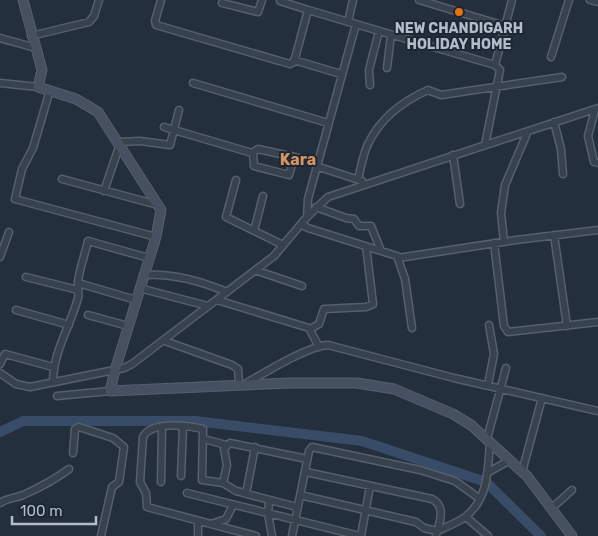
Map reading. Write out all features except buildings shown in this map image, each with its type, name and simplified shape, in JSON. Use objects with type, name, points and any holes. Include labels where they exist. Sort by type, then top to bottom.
[{"type":"street","points":[[23,0],[31,36],[42,70],[38,87]]},
{"type":"street","points":[[31,36],[89,22],[94,16],[99,0]]},
{"type":"street","points":[[161,0],[156,25],[290,64],[294,60],[308,10]]},
{"type":"street","points":[[222,3],[258,12],[262,0]]},
{"type":"street","points":[[348,22],[353,0]]},
{"type":"street","points":[[420,0],[439,3],[505,26]]},
{"type":"street","points":[[495,65],[512,0]]},
{"type":"street","points":[[551,57],[570,0]]},
{"type":"street","points":[[590,0],[598,2]]},
{"type":"street","points":[[280,1],[495,65],[500,70],[484,145]]},
{"type":"street","points":[[356,24],[306,205],[304,226],[398,258],[598,230]]},
{"type":"street","points":[[370,85],[370,70],[379,31]]},
{"type":"street","points":[[387,68],[391,35]]},
{"type":"street","points":[[0,38],[36,48]]},
{"type":"street","points":[[294,60],[341,74]]},
{"type":"street","points":[[358,178],[368,142],[386,116],[410,98],[428,90],[441,95],[562,77]]},
{"type":"street","points":[[0,82],[50,90],[76,99],[96,110],[158,205],[161,216],[156,237],[139,288],[110,391]]},
{"type":"street","points":[[193,83],[328,123]]},
{"type":"street","points":[[50,90],[14,199],[156,237]]},
{"type":"street","points":[[0,373],[22,386],[37,386],[129,366],[165,341],[275,255],[305,219],[328,197],[364,183],[596,109]]},
{"type":"street","points":[[596,109],[588,136],[594,162],[598,163]]},
{"type":"street","points":[[119,143],[140,141],[169,145],[179,110]]},
{"type":"street","points":[[554,122],[561,149],[563,174]]},
{"type":"street","points":[[164,127],[253,153]]},
{"type":"street","points":[[504,242],[501,213],[505,185],[528,130]]},
{"type":"street","points":[[104,191],[119,143]]},
{"type":"street","points":[[294,158],[289,175],[254,166],[253,153],[257,148],[317,164],[358,178],[364,183]]},
{"type":"street","points":[[453,155],[460,204]]},
{"type":"street","points":[[62,179],[158,205]]},
{"type":"street","points":[[236,180],[226,218],[283,246]]},
{"type":"street","points":[[254,231],[263,196]]},
{"type":"street","points":[[316,207],[354,219],[359,226],[371,226],[382,251]]},
{"type":"street","points":[[0,257],[9,232]]},
{"type":"street","points":[[554,235],[567,326]]},
{"type":"street","points":[[53,382],[53,367],[61,340],[69,325],[88,242],[148,258]]},
{"type":"street","points":[[494,244],[506,330],[515,332],[598,322]]},
{"type":"street","points":[[217,300],[310,328],[319,324],[324,308],[366,307],[372,305],[366,246]]},
{"type":"street","points":[[398,258],[406,283],[412,328]]},
{"type":"street","points":[[255,270],[302,286]]},
{"type":"street","points":[[143,275],[159,274],[179,277],[227,292]]},
{"type":"street","points":[[26,277],[78,286],[136,300]]},
{"type":"street","points":[[139,288],[208,306]]},
{"type":"street","points":[[16,310],[69,325]]},
{"type":"street","points":[[88,315],[128,326]]},
{"type":"street","points":[[488,325],[494,354],[488,386]]},
{"type":"street","points":[[310,328],[319,347]]},
{"type":"street","points":[[165,341],[232,365],[238,369],[242,384]]},
{"type":"street","points":[[242,384],[319,347],[332,346],[488,386],[598,411]]},
{"type":"street","points":[[0,364],[5,354],[53,367]]},
{"type":"street","points":[[437,534],[466,517],[480,499],[487,473],[488,440],[506,368]]},
{"type":"street","points":[[58,396],[110,391],[242,384],[356,384],[394,390],[453,414],[488,440],[522,472],[572,536]]},
{"type":"street","points":[[522,472],[542,398]]},
{"type":"street","points":[[181,476],[183,426]]},
{"type":"street","points":[[256,536],[198,522],[145,505],[146,493],[140,479],[143,438],[150,429],[183,426],[202,429],[204,439],[202,480],[223,483],[243,493],[297,508]]},
{"type":"street","points":[[73,453],[75,429],[79,427],[113,438],[123,446],[120,482],[112,487],[101,536]]},
{"type":"street","points":[[161,482],[162,427]]},
{"type":"street","points":[[204,439],[226,445],[236,444],[307,459]]},
{"type":"street","points":[[223,483],[227,465],[224,451],[226,445]]},
{"type":"street","points":[[292,536],[306,472],[307,459],[312,447],[407,466],[455,481],[480,499]]},
{"type":"street","points":[[243,493],[247,489],[255,448]]},
{"type":"street","points":[[487,473],[510,460]]},
{"type":"street","points":[[0,503],[9,497],[20,496],[46,485],[69,469]]},
{"type":"street","points":[[306,472],[438,502],[442,509],[437,534]]},
{"type":"street","points":[[187,493],[360,536],[370,486]]},
{"type":"street","points":[[552,508],[572,490]]},
{"type":"street","points":[[300,495],[417,522],[424,528],[437,534]]},
{"type":"street","points":[[269,501],[268,514],[272,536]]},
{"type":"street","points":[[208,524],[225,520],[232,505]]},
{"type":"street","points":[[466,517],[488,536]]},
{"type":"street","points":[[198,522],[198,536]]},
{"type":"waterway","points":[[0,432],[23,421],[195,421],[362,441],[486,482],[541,536]]},
{"type":"place","name":"NEW CHANDIGARH HOLIDAY HOME","points":[[459,12]]},
{"type":"district","name":"Kara","points":[[298,159]]}]
